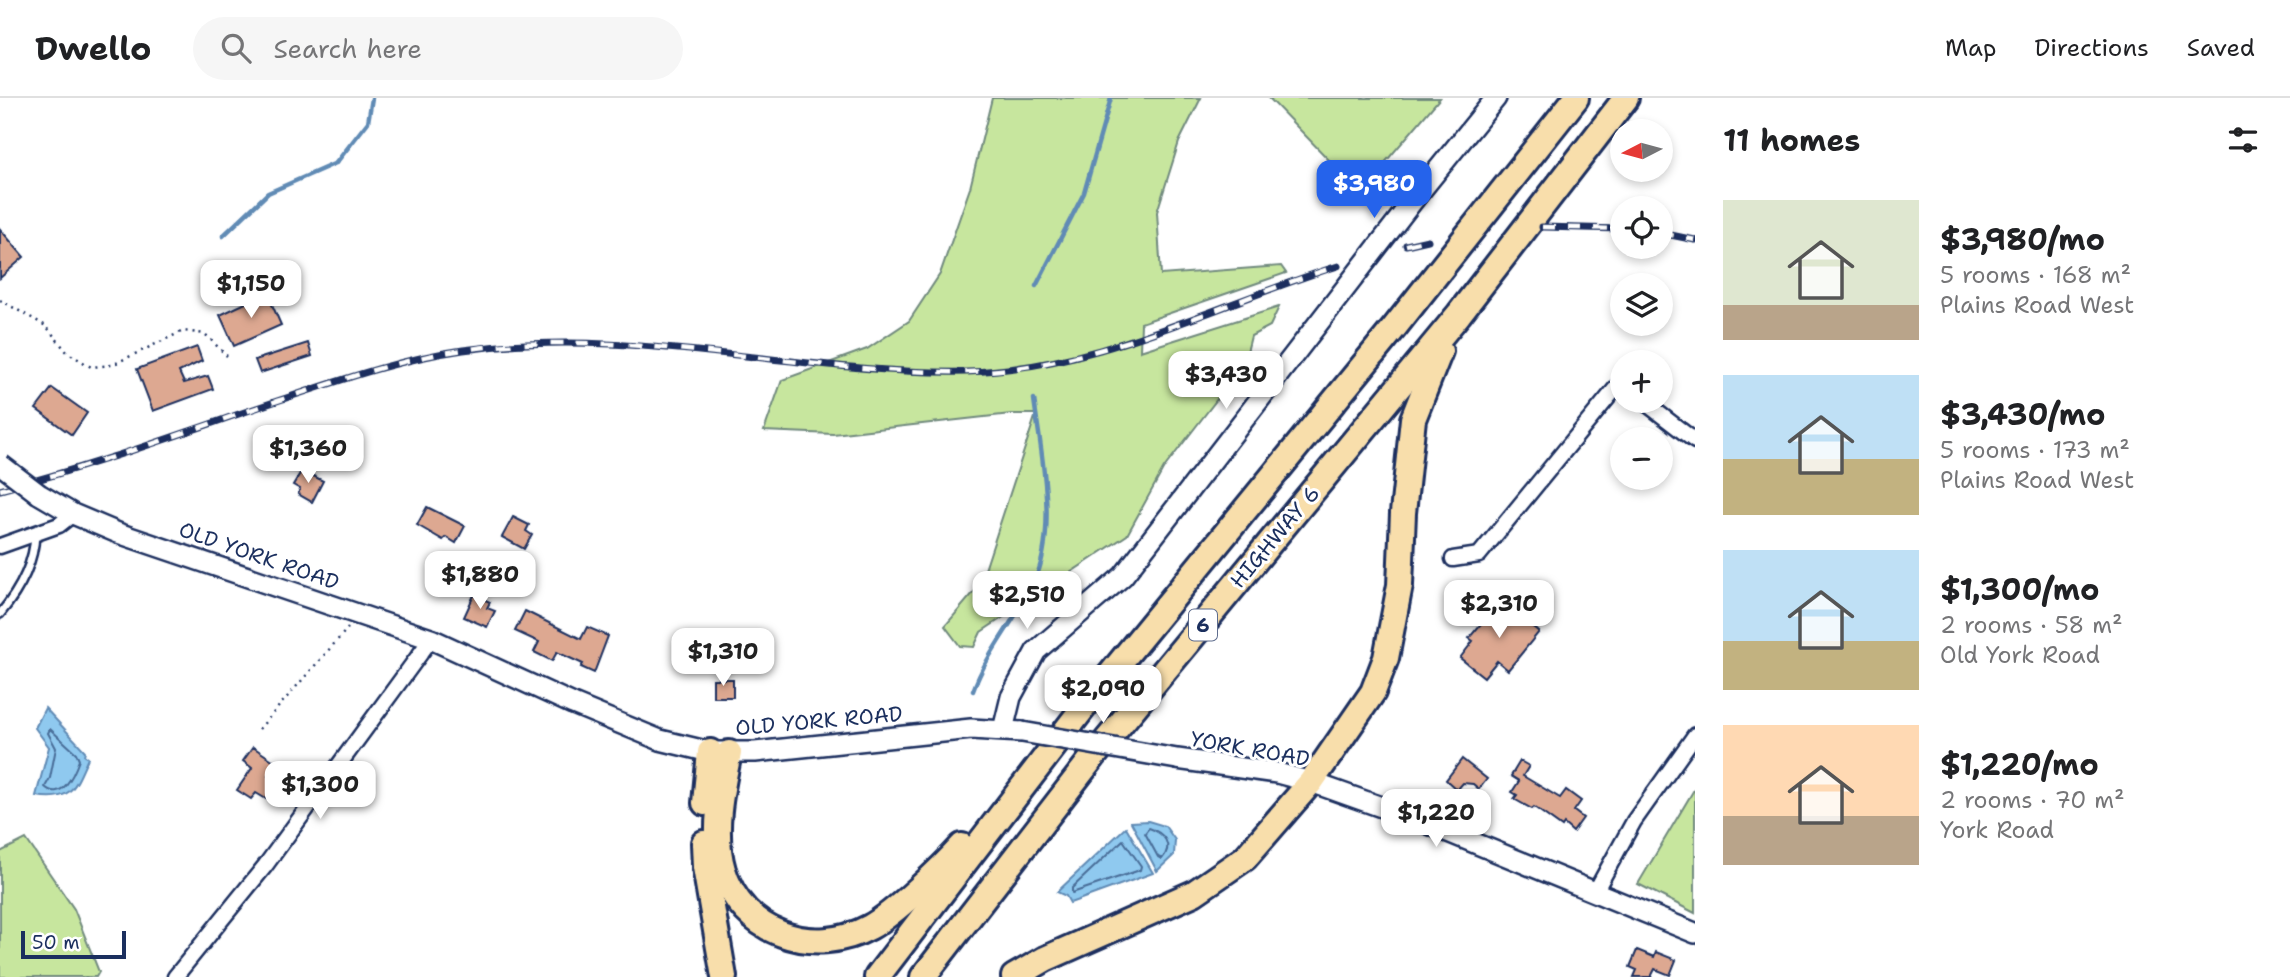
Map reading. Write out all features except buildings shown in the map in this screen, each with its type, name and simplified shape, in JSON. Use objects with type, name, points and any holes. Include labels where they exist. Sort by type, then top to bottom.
[{"type":"highway","name":"HIGHWAY 6","points":[[877,977],[1087,703],[1394,328],[1576,98]]},
{"type":"highway","name":"HIGHWAY 6","points":[[923,977],[1093,757],[1459,314],[1626,98]]},
{"type":"highway","points":[[1014,977],[1045,960],[1194,893],[1245,859],[1311,782],[1373,692],[1386,658],[1400,585],[1403,513],[1413,419],[1432,366],[1459,314]]},
{"type":"highway","points":[[719,752],[719,853],[731,889],[743,906],[774,933],[822,942],[846,937],[870,927],[911,893],[959,849],[1087,703]]},
{"type":"highway","points":[[719,752],[703,827],[705,867],[724,977]]},
{"type":"main road","points":[[1013,731],[1011,697],[1036,651],[1123,576],[1419,193],[1496,98]]},
{"type":"main road","name":"OLD YORK ROAD","points":[[0,465],[39,494],[73,514],[118,533],[432,639],[573,704],[660,740],[719,752],[971,729],[1013,731]]},
{"type":"main road","name":"YORK ROAD","points":[[1013,731],[1277,774],[1311,782],[1420,821],[1695,933]]},
{"type":"street","points":[[1453,559],[1479,555],[1610,395]]},
{"type":"street","points":[[1659,413],[1695,441]]},
{"type":"street","points":[[0,546],[59,525],[73,514]]},
{"type":"street","points":[[174,977],[265,866],[432,639]]},
{"type":"street","points":[[1595,892],[1634,821],[1695,735]]},
{"type":"lane","points":[[0,614],[20,588],[34,547],[35,533]]},
{"type":"path","points":[[0,300],[46,326],[66,352],[91,367],[112,365],[183,331],[205,334],[227,356]]},
{"type":"path","points":[[259,729],[339,641],[358,613]]},
{"type":"green space","points":[[992,98],[1201,98],[1179,142],[1157,212],[1161,275],[1281,266],[1286,273],[1141,323],[1140,351],[1279,307],[1270,326],[1251,336],[1244,364],[1164,468],[1127,535],[981,632],[974,647],[960,646],[945,626],[980,585],[1036,414],[1011,414],[833,434],[764,431],[782,380],[867,349],[909,321],[940,274],[970,188]]},
{"type":"green space","points":[[1269,98],[1440,98],[1360,192]]},
{"type":"green space","points":[[1695,788],[1695,913],[1638,884]]},
{"type":"green space","points":[[26,839],[74,909],[99,972],[96,977],[0,977],[0,852]]},
{"type":"water","points":[[45,708],[85,751],[84,755],[88,758],[71,790],[57,797],[36,796],[49,747],[35,728]]},
{"type":"water","points":[[1148,821],[1165,826],[1175,840],[1174,855],[1157,871],[1131,822]]},
{"type":"water","points":[[1126,827],[1153,873],[1070,903],[1066,896],[1057,892]]},
{"type":"waterway","points":[[223,236],[268,193],[336,163],[368,122],[372,98]]},
{"type":"waterway","points":[[1036,286],[1084,193],[1111,98]]},
{"type":"waterway","points":[[973,691],[986,663],[1026,598],[1041,564],[1047,517],[1046,493],[1034,399]]},
{"type":"railway","points":[[1542,227],[1610,229]]},
{"type":"railway","points":[[1673,235],[1695,240]]},
{"type":"railway","points":[[1406,245],[1428,240]]},
{"type":"railway","points":[[0,490],[105,459],[369,371],[463,350],[526,344],[589,343],[904,371],[967,372],[1015,368],[1063,360],[1109,347],[1338,266]]}]
